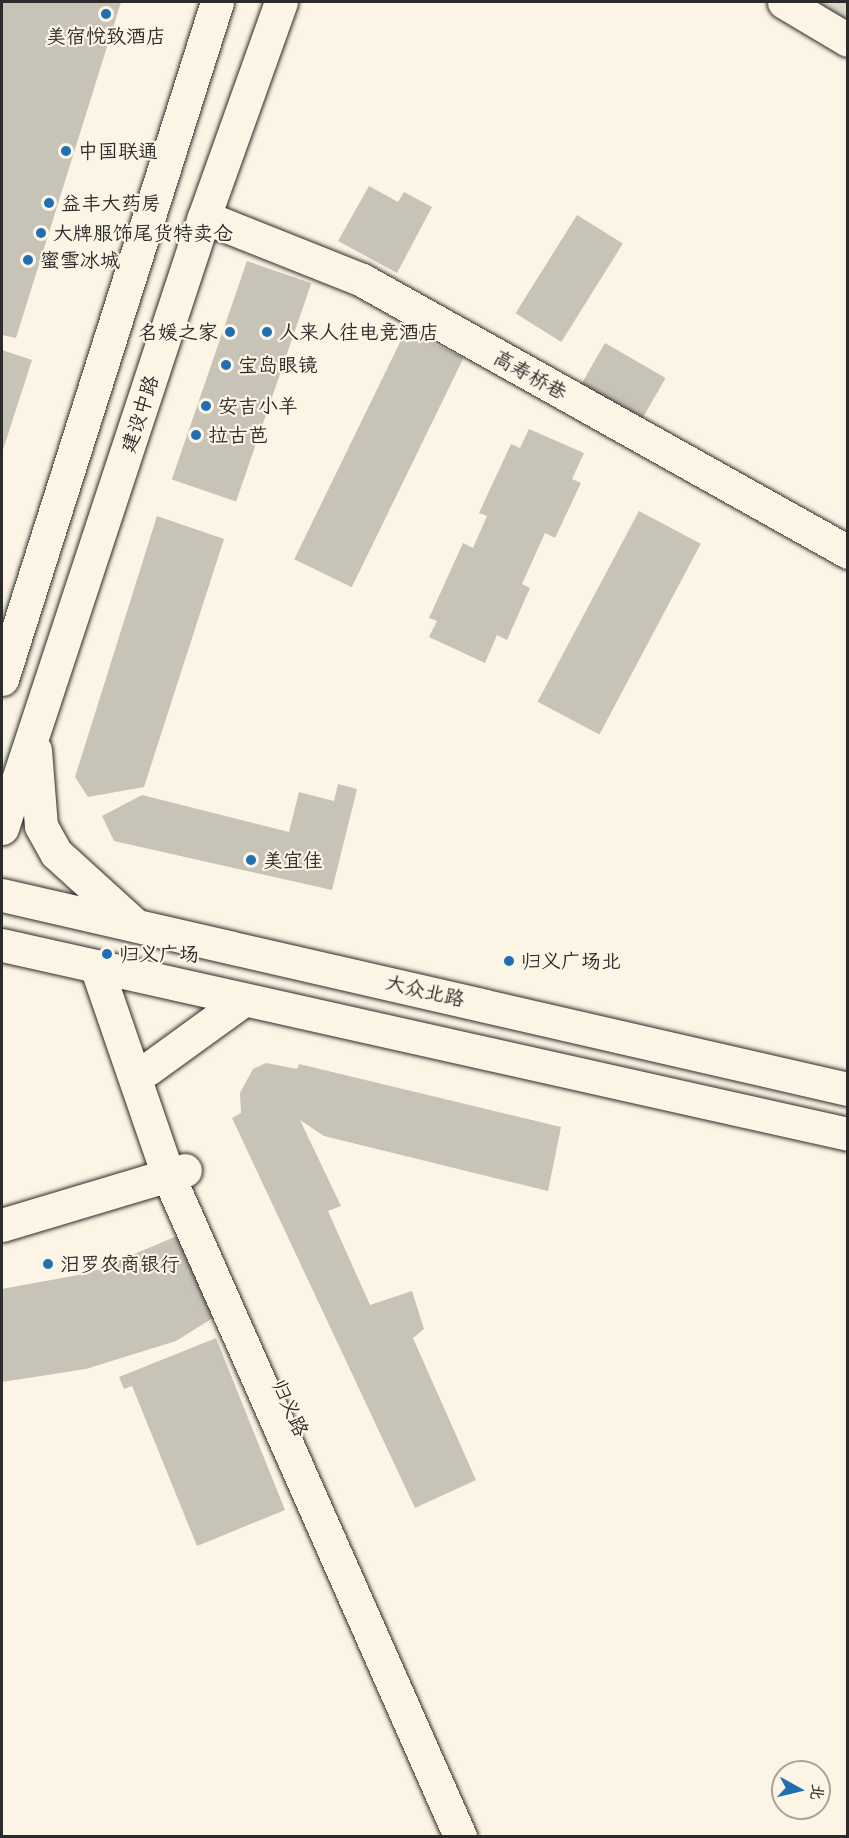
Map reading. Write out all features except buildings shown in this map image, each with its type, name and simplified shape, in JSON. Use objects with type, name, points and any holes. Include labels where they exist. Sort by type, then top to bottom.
[{"type":"main road","points":[[2,679],[11,619],[217,2]]},
{"type":"main road","name":"建设中路","points":[[2,828],[35,740],[204,217],[281,2]]},
{"type":"main road","points":[[784,2],[848,40]]},
{"type":"main road","name":"高寿桥巷","points":[[204,217],[362,280],[848,552]]},
{"type":"main road","points":[[35,740],[41,826],[56,853],[133,923]]},
{"type":"main road","name":"大众北路","points":[[2,895],[133,923],[848,1089]]},
{"type":"main road","points":[[2,945],[242,1001],[848,1134]]},
{"type":"main road","points":[[108,971],[177,1173],[460,1836]]},
{"type":"main road","name":"归义路","points":[[108,971],[148,1069],[177,1173],[479,1836]]},
{"type":"main road","points":[[148,1069],[242,1001]]},
{"type":"main road","points":[[2,1226],[177,1173]]},
{"type":"shaded area","points":[[812,2],[847,2],[847,23]]},
{"type":"place","name":"美宿悦致酒店","points":[[106,14]]},
{"type":"place","name":"中国联通","points":[[66,151]]},
{"type":"place","name":"益丰大药房","points":[[49,203]]},
{"type":"place","name":"大牌服饰尾货特卖仓","points":[[41,233]]},
{"type":"place","name":"蜜雪冰城","points":[[28,260]]},
{"type":"place","name":"名媛之家","points":[[230,332]]},
{"type":"place","name":"人来人往电竞酒店","points":[[267,332]]},
{"type":"place","name":"宝岛眼镜","points":[[226,365]]},
{"type":"place","name":"安吉小羊","points":[[206,406]]},
{"type":"place","name":"拉古芭","points":[[196,435]]},
{"type":"place","name":"美宜佳","points":[[251,860]]},
{"type":"place","name":"归义广场","points":[[107,954]]},
{"type":"place","name":"归义广场北","points":[[509,961]]},
{"type":"place","name":"汨罗农商银行","points":[[48,1264]]}]
